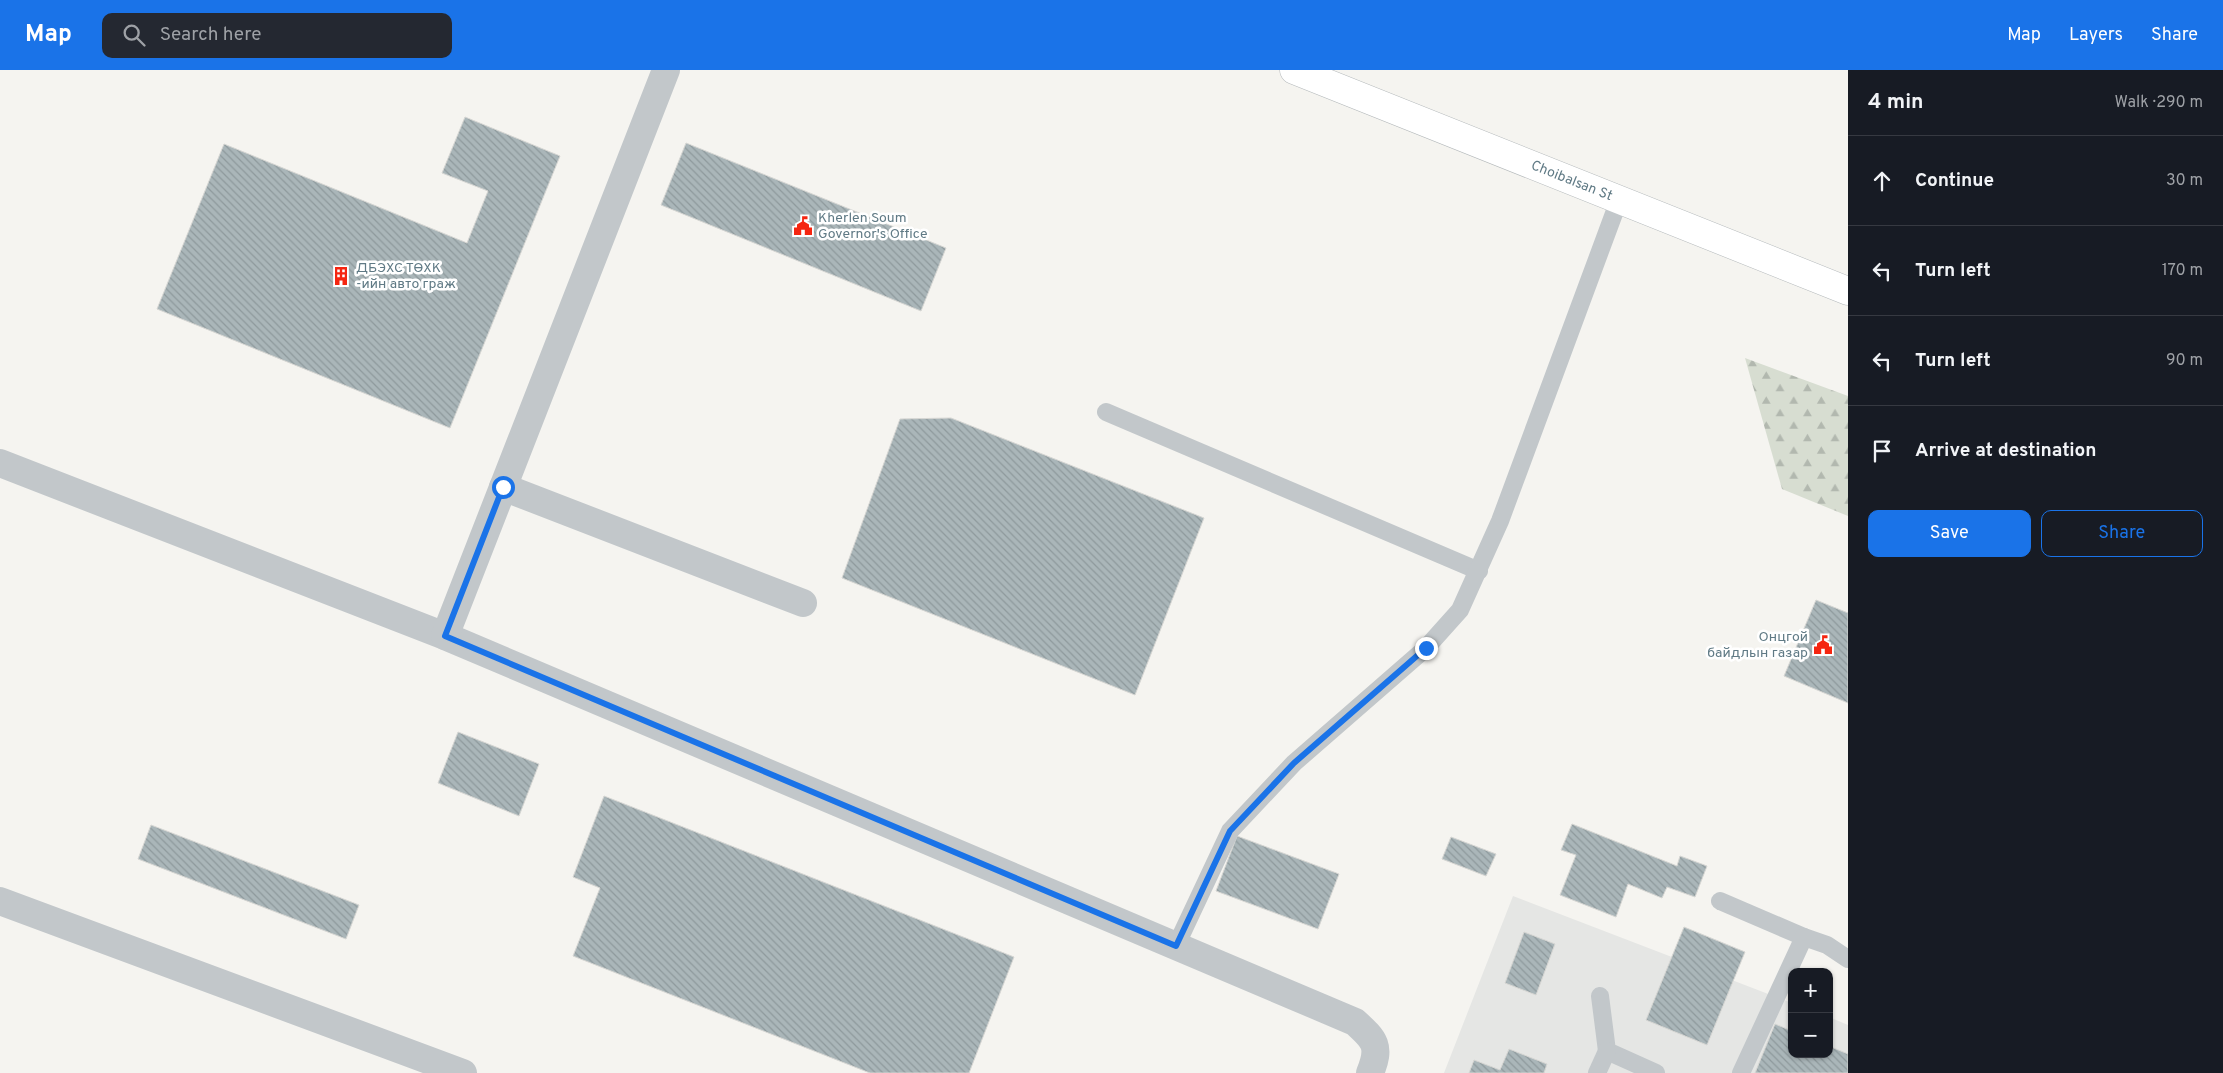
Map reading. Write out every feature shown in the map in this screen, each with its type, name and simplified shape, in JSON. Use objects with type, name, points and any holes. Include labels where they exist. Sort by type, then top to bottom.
[{"type":"highway","name":"Choibalsan St","points":[[1294,70],[1848,291]]},
{"type":"street","points":[[445,636],[666,70]]},
{"type":"street","points":[[0,463],[445,636],[1355,1022],[1373,1038],[1377,1056],[1370,1073]]},
{"type":"street","points":[[503,487],[802,603]]},
{"type":"street","points":[[0,901],[463,1073]]},
{"type":"lane","points":[[1176,946],[1230,831],[1294,763],[1426,648],[1460,610],[1479,571],[1620,200]]},
{"type":"lane","points":[[1106,412],[1479,571]]},
{"type":"lane","points":[[1720,901],[1827,945],[1848,959]]},
{"type":"lane","points":[[1741,1073],[1804,937]]},
{"type":"lane","points":[[1597,1073],[1607,1051],[1600,996]]},
{"type":"lane","points":[[1607,1051],[1656,1073]]},
{"type":"shaded area","points":[[1513,896],[1788,1001],[1788,1058],[1833,1058],[1833,1019],[1848,1025],[1848,1073],[1444,1073]]},
{"type":"green space","points":[[1745,358],[1848,396],[1848,516],[1782,489]]},
{"type":"building","name":"ДБЭХС ТӨХК -ийн авто граж","points":[[465,117],[560,156],[450,428],[157,309],[224,144],[467,243],[488,191],[442,173]]},
{"type":"building","name":"Kherlen Soum Governor's Office","points":[[686,143],[946,248],[921,311],[661,205]]},
{"type":"building","points":[[951,418],[1204,518],[1135,695],[842,578],[900,419]]},
{"type":"building","name":"Онцгой байдлын газар","points":[[1816,600],[1848,613],[1848,703],[1784,676]]},
{"type":"building","points":[[458,732],[539,764],[519,816],[438,783]]},
{"type":"building","points":[[604,796],[1014,957],[969,1073],[870,1073],[573,956],[600,888],[573,877]]},
{"type":"building","points":[[1572,824],[1677,866],[1680,856],[1707,866],[1695,897],[1667,887],[1662,898],[1628,884],[1616,917],[1560,895],[1576,855],[1561,850]]},
{"type":"building","points":[[151,825],[359,905],[346,939],[138,859]]},
{"type":"building","points":[[1237,836],[1339,874],[1318,929],[1216,891]]},
{"type":"building","points":[[1451,837],[1496,854],[1486,876],[1442,859]]},
{"type":"building","points":[[1684,927],[1745,952],[1707,1045],[1646,1020]]},
{"type":"building","points":[[1524,932],[1555,944],[1536,995],[1505,983]]},
{"type":"building","points":[[1775,1024],[1788,1029],[1788,1058],[1833,1058],[1833,1048],[1848,1054],[1848,1073],[1755,1073]]},
{"type":"building","points":[[1509,1049],[1547,1064],[1544,1073],[1469,1073],[1474,1060],[1500,1070]]},
{"type":"place","name":"Kherlen Soum Governor's Office","points":[[803,226]]},
{"type":"place","name":"ДБЭХС ТӨХК -ийн авто граж","points":[[341,276]]},
{"type":"place","name":"Онцгой байдлын газар","points":[[1823,645]]},
{"type":"route","points":[[503,487],[445,636],[1176,946],[1230,831],[1294,763],[1384,682],[1426,648]]}]
